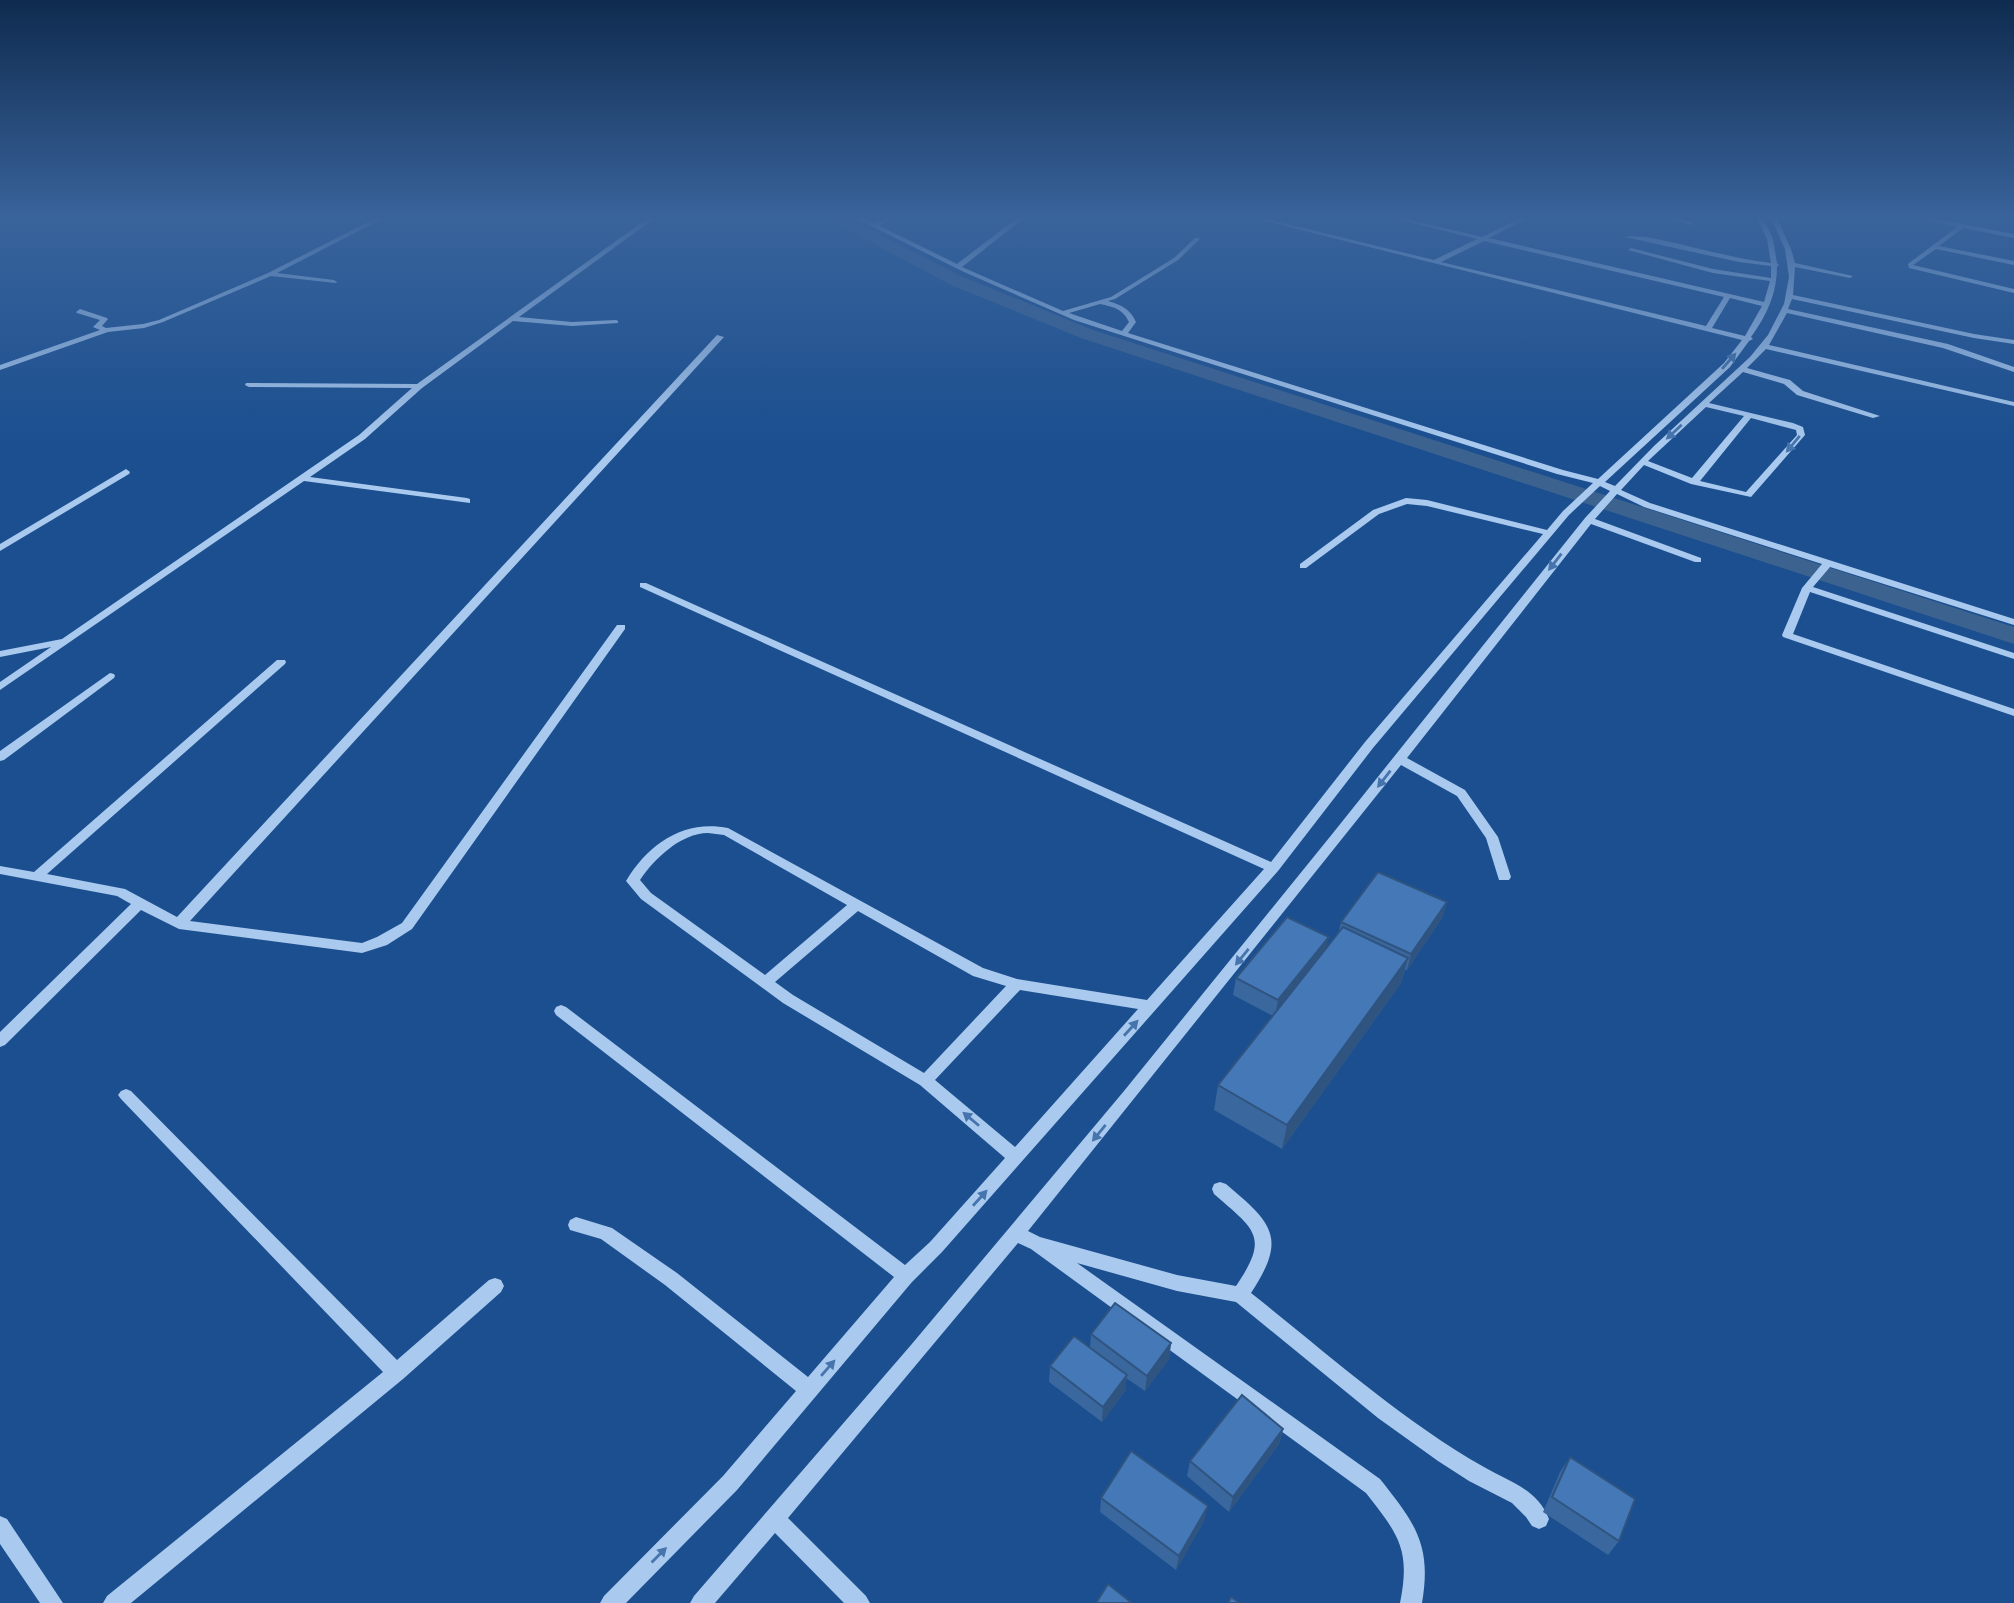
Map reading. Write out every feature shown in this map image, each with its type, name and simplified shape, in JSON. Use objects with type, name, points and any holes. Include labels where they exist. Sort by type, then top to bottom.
[{"type":"street","points":[[0,368],[107,330],[156,322],[225,293]]},
{"type":"street","points":[[0,687],[362,438],[419,386],[548,293]]},
{"type":"street","points":[[1017,293],[1063,313],[1124,334],[1598,482],[1613,493],[1827,565],[2014,622]]},
{"type":"street","points":[[1063,313],[1113,298],[1121,293]]},
{"type":"street","points":[[1561,293],[1749,339]]},
{"type":"street","points":[[1718,293],[1768,305]]},
{"type":"street","points":[[611,1603],[730,1483],[906,1276],[936,1247],[1273,868],[1369,745],[1548,533],[1584,494],[1727,365],[1749,339],[1768,305],[1771,293]]},
{"type":"street","points":[[701,1603],[1016,1234],[1594,515],[1643,462],[1764,346],[1792,293]]},
{"type":"street","points":[[1708,329],[1728,295]]},
{"type":"street","points":[[1791,297],[1974,337],[2014,342]]},
{"type":"street","points":[[1100,302],[1119,306],[1129,312],[1133,322],[1124,334]]},
{"type":"street","points":[[82,310],[79,312],[105,319],[97,327],[107,330]]},
{"type":"street","points":[[1784,310],[1945,346],[2014,370]]},
{"type":"street","points":[[512,319],[572,324],[616,322]]},
{"type":"street","points":[[179,924],[720,337]]},
{"type":"street","points":[[1764,346],[2014,404]]},
{"type":"street","points":[[1741,369],[1787,382],[1800,393],[1816,399],[1876,416]]},
{"type":"street","points":[[249,385],[419,386]]},
{"type":"street","points":[[1643,462],[1694,482],[1748,495],[1801,435],[1800,429],[1790,425],[1704,404]]},
{"type":"street","points":[[1694,482],[1748,416]]},
{"type":"street","points":[[0,548],[126,472]]},
{"type":"street","points":[[302,478],[467,501]]},
{"type":"street","points":[[1303,566],[1376,512],[1406,501],[1427,503],[1548,533]]},
{"type":"street","points":[[1594,515],[1698,560]]},
{"type":"street","points":[[1827,565],[1811,584],[1787,635],[2014,713]]},
{"type":"street","points":[[1811,584],[2014,656]]},
{"type":"street","points":[[643,585],[1273,868]]},
{"type":"street","points":[[0,870],[120,892],[179,924],[362,948],[382,941],[407,926],[621,627]]},
{"type":"street","points":[[0,654],[70,640]]},
{"type":"street","points":[[37,876],[281,662]]},
{"type":"street","points":[[0,757],[110,676]]},
{"type":"street","points":[[1400,759],[1461,793],[1492,837],[1504,877]]},
{"type":"street","points":[[1016,1157],[925,1082],[765,983],[646,896],[633,881],[638,870],[688,832],[709,828],[728,832],[978,972],[1017,984],[1151,1006]]},
{"type":"street","points":[[0,1041],[141,902]]},
{"type":"street","points":[[765,983],[857,904]]},
{"type":"street","points":[[925,1082],[1017,984]]},
{"type":"street","points":[[561,1011],[693,1116],[789,1185],[906,1276]]},
{"type":"street","points":[[126,1095],[396,1373]]},
{"type":"street","points":[[1220,1189],[1260,1223],[1266,1244],[1258,1270],[1240,1295]]},
{"type":"street","points":[[576,1225],[606,1233],[671,1279],[809,1390]]},
{"type":"street","points":[[1016,1234],[1037,1244],[1177,1283],[1240,1295],[1417,1436],[1477,1475],[1530,1502],[1539,1519]]},
{"type":"street","points":[[1037,1244],[1373,1486],[1412,1540],[1418,1577],[1411,1603]]},
{"type":"street","points":[[114,1603],[396,1373],[495,1286]]},
{"type":"street","points":[[775,1519],[859,1603]]},
{"type":"street","points":[[0,1527],[52,1603]]},
{"type":"building","points":[[1378,872],[1447,902],[1411,954],[1341,922]]},
{"type":"building","points":[[1287,917],[1329,937],[1278,1000],[1236,978]]},
{"type":"building","points":[[1343,927],[1408,958],[1287,1125],[1218,1085]]},
{"type":"building","points":[[1115,1303],[1171,1343],[1147,1376],[1091,1334]]},
{"type":"building","points":[[1074,1336],[1127,1375],[1103,1407],[1050,1366]]},
{"type":"building","points":[[1242,1395],[1283,1429],[1233,1497],[1190,1461]]},
{"type":"building","points":[[1131,1451],[1208,1506],[1179,1556],[1101,1498]]},
{"type":"building","points":[[1570,1457],[1635,1499],[1619,1541],[1552,1497]]},
{"type":"building","points":[[1108,1584],[1132,1603],[1096,1603]]},
{"type":"building","points":[[1231,1597],[1240,1603],[1228,1603]]},
{"type":"waterway","points":[[986,293],[1087,334],[2014,636]]}]
